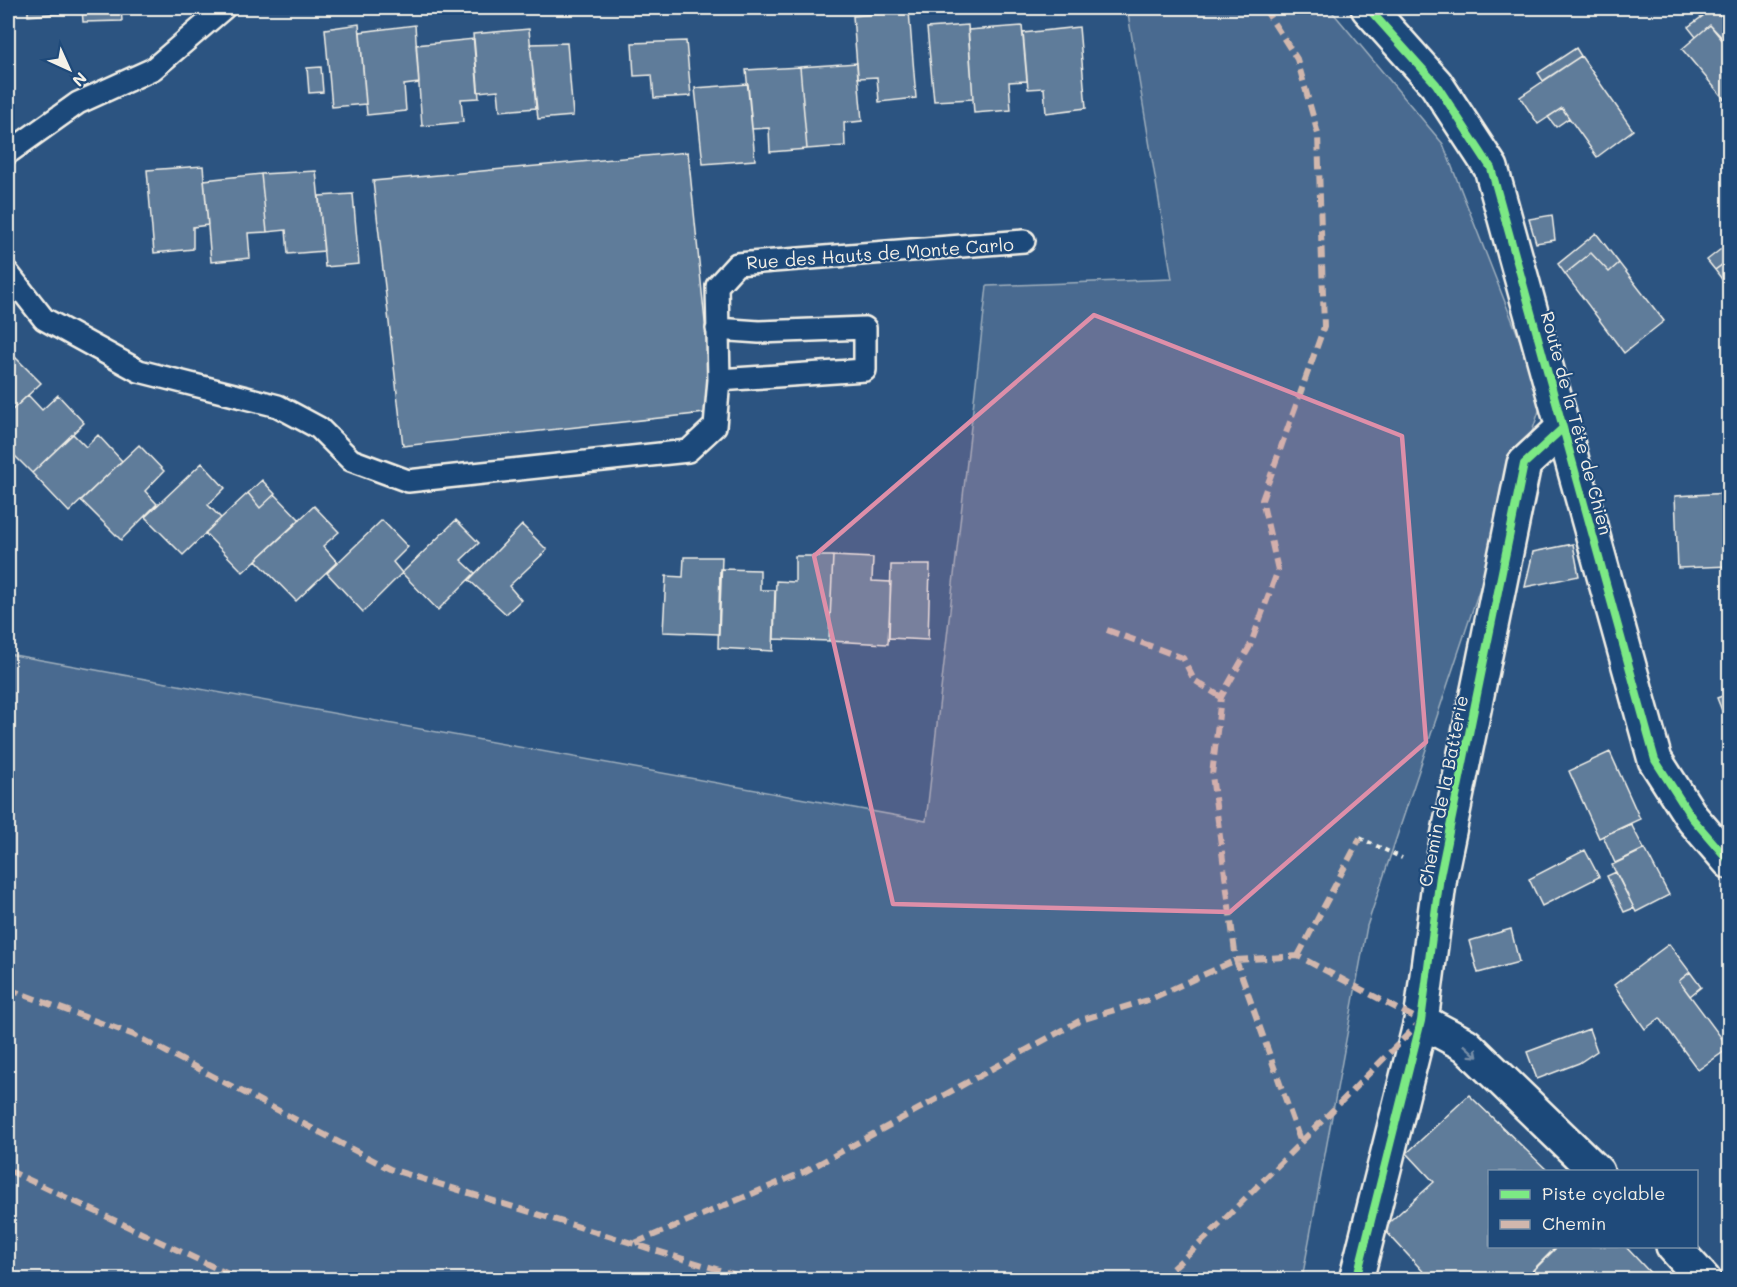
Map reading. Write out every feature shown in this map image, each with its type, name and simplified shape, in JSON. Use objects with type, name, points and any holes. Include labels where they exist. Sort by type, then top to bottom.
[{"type":"street","name":"Route de la Tête de Chien","points":[[1368,8],[1436,84],[1491,168],[1654,759],[1692,818],[1730,862]]},
{"type":"street","name":"Chemin de la Batterie","points":[[1356,1280],[1421,1021],[1440,876],[1524,464],[1563,428]]},
{"type":"street","points":[[1421,1021],[1466,1045],[1595,1170]]},
{"type":"street","points":[[1675,1248],[1704,1280]]},
{"type":"lane","points":[[8,153],[78,103],[153,69],[224,8]]},
{"type":"lane","name":"Rue des Hauts de Monte Carlo","points":[[8,273],[44,319],[139,371],[278,406],[319,428],[351,460],[408,481],[688,451],[715,426],[718,380],[717,286],[737,264],[1024,242]]},
{"type":"lane","points":[[717,329],[759,332],[865,328],[865,370],[718,380]]},
{"type":"highlighted area","points":[[1094,315],[1402,436],[1426,742],[1230,912],[893,904],[814,556]]},
{"type":"shaded area","points":[[1127,8],[1329,8],[1443,144],[1543,399],[1367,926],[1302,1279],[8,1279],[8,654],[926,821],[987,286],[1172,279]]},
{"type":"building","points":[[28,8],[66,8],[66,13],[28,16]]},
{"type":"building","points":[[82,8],[121,8],[122,21],[83,22]]},
{"type":"building","points":[[1449,8],[1462,8],[1455,13]]},
{"type":"building","points":[[1714,8],[1730,27],[1728,47],[1710,25],[1696,37],[1688,27]]},
{"type":"building","points":[[909,11],[916,98],[879,102],[877,77],[858,78],[853,16]]},
{"type":"building","points":[[359,24],[366,104],[332,107],[325,29]]},
{"type":"building","points":[[415,25],[419,83],[404,85],[406,111],[367,115],[360,32]]},
{"type":"building","points":[[968,25],[973,99],[934,101],[927,28]]},
{"type":"building","points":[[1710,25],[1730,46],[1730,106],[1682,49]]},
{"type":"building","points":[[1022,26],[1027,81],[1009,82],[1011,110],[974,113],[968,30]]},
{"type":"building","points":[[1079,27],[1086,108],[1046,113],[1044,88],[1028,89],[1023,33]]},
{"type":"building","points":[[529,29],[536,108],[500,111],[498,90],[478,92],[473,34]]},
{"type":"building","points":[[474,39],[479,98],[461,99],[463,122],[422,126],[416,45]]},
{"type":"building","points":[[686,41],[691,96],[654,98],[652,75],[634,76],[632,43]]},
{"type":"building","points":[[567,43],[573,116],[538,119],[530,44]]},
{"type":"building","points":[[1576,48],[1581,56],[1543,81],[1538,73]]},
{"type":"building","points":[[1581,56],[1633,130],[1597,157],[1562,108],[1538,124],[1520,97]]},
{"type":"building","points":[[857,63],[862,121],[844,123],[845,146],[807,149],[800,67]]},
{"type":"building","points":[[321,67],[323,92],[309,93],[307,68]]},
{"type":"building","points":[[800,67],[807,149],[770,152],[769,128],[752,129],[746,70]]},
{"type":"building","points":[[748,84],[755,160],[703,164],[695,88]]},
{"type":"building","points":[[1562,108],[1569,118],[1556,127],[1548,117]]},
{"type":"building","points":[[688,152],[714,412],[403,446],[373,181]]},
{"type":"building","points":[[203,166],[208,225],[193,227],[193,249],[154,253],[147,170]]},
{"type":"building","points":[[316,171],[324,251],[288,254],[286,230],[267,232],[261,174]]},
{"type":"building","points":[[261,174],[267,232],[248,233],[250,258],[211,262],[204,180]]},
{"type":"building","points":[[353,194],[359,264],[325,267],[319,196]]},
{"type":"building","points":[[1552,215],[1555,240],[1536,243],[1529,219]]},
{"type":"building","points":[[1596,233],[1619,263],[1609,272],[1591,253],[1565,274],[1558,264]]},
{"type":"building","points":[[1730,242],[1730,259],[1715,270],[1707,260]]},
{"type":"building","points":[[1591,253],[1609,272],[1619,263],[1664,321],[1624,353],[1565,274]]},
{"type":"building","points":[[1730,259],[1730,290],[1715,270]]},
{"type":"building","points":[[15,357],[41,383],[8,414],[8,364]]},
{"type":"building","points":[[28,395],[42,410],[58,395],[84,423],[32,473],[8,449],[8,414]]},
{"type":"building","points":[[73,434],[86,447],[98,435],[122,461],[69,512],[32,473]]},
{"type":"building","points":[[139,445],[164,471],[145,491],[157,504],[121,540],[81,500]]},
{"type":"building","points":[[202,463],[225,488],[208,505],[221,518],[183,555],[145,517]]},
{"type":"building","points":[[262,480],[275,494],[260,508],[248,493]]},
{"type":"building","points":[[1728,480],[1730,480],[1730,566],[1678,568],[1675,496],[1729,493]]},
{"type":"building","points":[[248,493],[260,508],[275,494],[300,520],[243,572],[205,533]]},
{"type":"building","points":[[314,506],[339,532],[323,546],[337,562],[296,601],[256,560]]},
{"type":"building","points":[[382,520],[408,547],[393,562],[402,573],[363,612],[327,573]]},
{"type":"building","points":[[456,520],[479,543],[461,560],[475,573],[438,610],[402,573]]},
{"type":"building","points":[[522,525],[547,550],[509,586],[521,600],[506,614],[469,580]]},
{"type":"building","points":[[1573,544],[1579,576],[1525,587],[1533,552]]},
{"type":"building","points":[[795,556],[833,556],[829,641],[774,639],[776,581],[795,582]]},
{"type":"building","points":[[833,556],[873,558],[872,581],[891,582],[888,644],[829,641]]},
{"type":"building","points":[[684,557],[722,557],[719,634],[663,632],[666,576],[683,577]]},
{"type":"building","points":[[891,565],[930,565],[928,640],[889,638]]},
{"type":"building","points":[[720,569],[760,570],[760,590],[775,590],[773,651],[718,648]]},
{"type":"building","points":[[1730,693],[1730,718],[1725,718],[1717,698]]},
{"type":"building","points":[[1610,752],[1640,819],[1599,838],[1569,771]]},
{"type":"building","points":[[1631,824],[1644,849],[1615,863],[1603,836]]},
{"type":"building","points":[[1645,849],[1669,895],[1636,912],[1612,865]]},
{"type":"building","points":[[1585,850],[1599,877],[1542,906],[1529,879]]},
{"type":"building","points":[[1616,872],[1634,908],[1624,912],[1607,876]]},
{"type":"building","points":[[1511,929],[1519,962],[1478,973],[1469,941]]},
{"type":"building","points":[[1669,944],[1690,972],[1679,981],[1729,1048],[1698,1070],[1660,1018],[1645,1029],[1614,985]]},
{"type":"building","points":[[1690,972],[1701,987],[1690,996],[1679,981]]},
{"type":"building","points":[[1589,1029],[1597,1051],[1579,1063],[1537,1079],[1527,1052]]},
{"type":"building","points":[[1469,1095],[1547,1170],[1488,1170],[1488,1248],[1556,1248],[1524,1280],[1431,1280],[1383,1228],[1434,1182],[1407,1153]]},
{"type":"building","points":[[1555,1248],[1627,1248],[1657,1280],[1523,1280]]},
{"type":"marked path","points":[[1264,8],[1297,59],[1318,134],[1324,327],[1262,500],[1278,570],[1250,646],[1221,697],[1212,775],[1236,960],[1301,1143]]},
{"type":"marked path","points":[[1107,630],[1183,658],[1194,680],[1221,697]]},
{"type":"marked path","points":[[1298,956],[1360,838]]},
{"type":"marked path","points":[[635,1243],[804,1172],[1081,1020],[1148,1000],[1236,960],[1298,956],[1421,1021],[1210,1234],[1160,1280]]},
{"type":"marked path","points":[[8,989],[134,1035],[390,1169],[752,1280]]},
{"type":"marked path","points":[[8,1170],[241,1280]]},
{"type":"cycle path","points":[[1368,8],[1436,84],[1491,168],[1655,760],[1692,818],[1730,862]]},
{"type":"cycle path","points":[[1356,1280],[1421,1021],[1440,876],[1524,464],[1563,428]]}]
